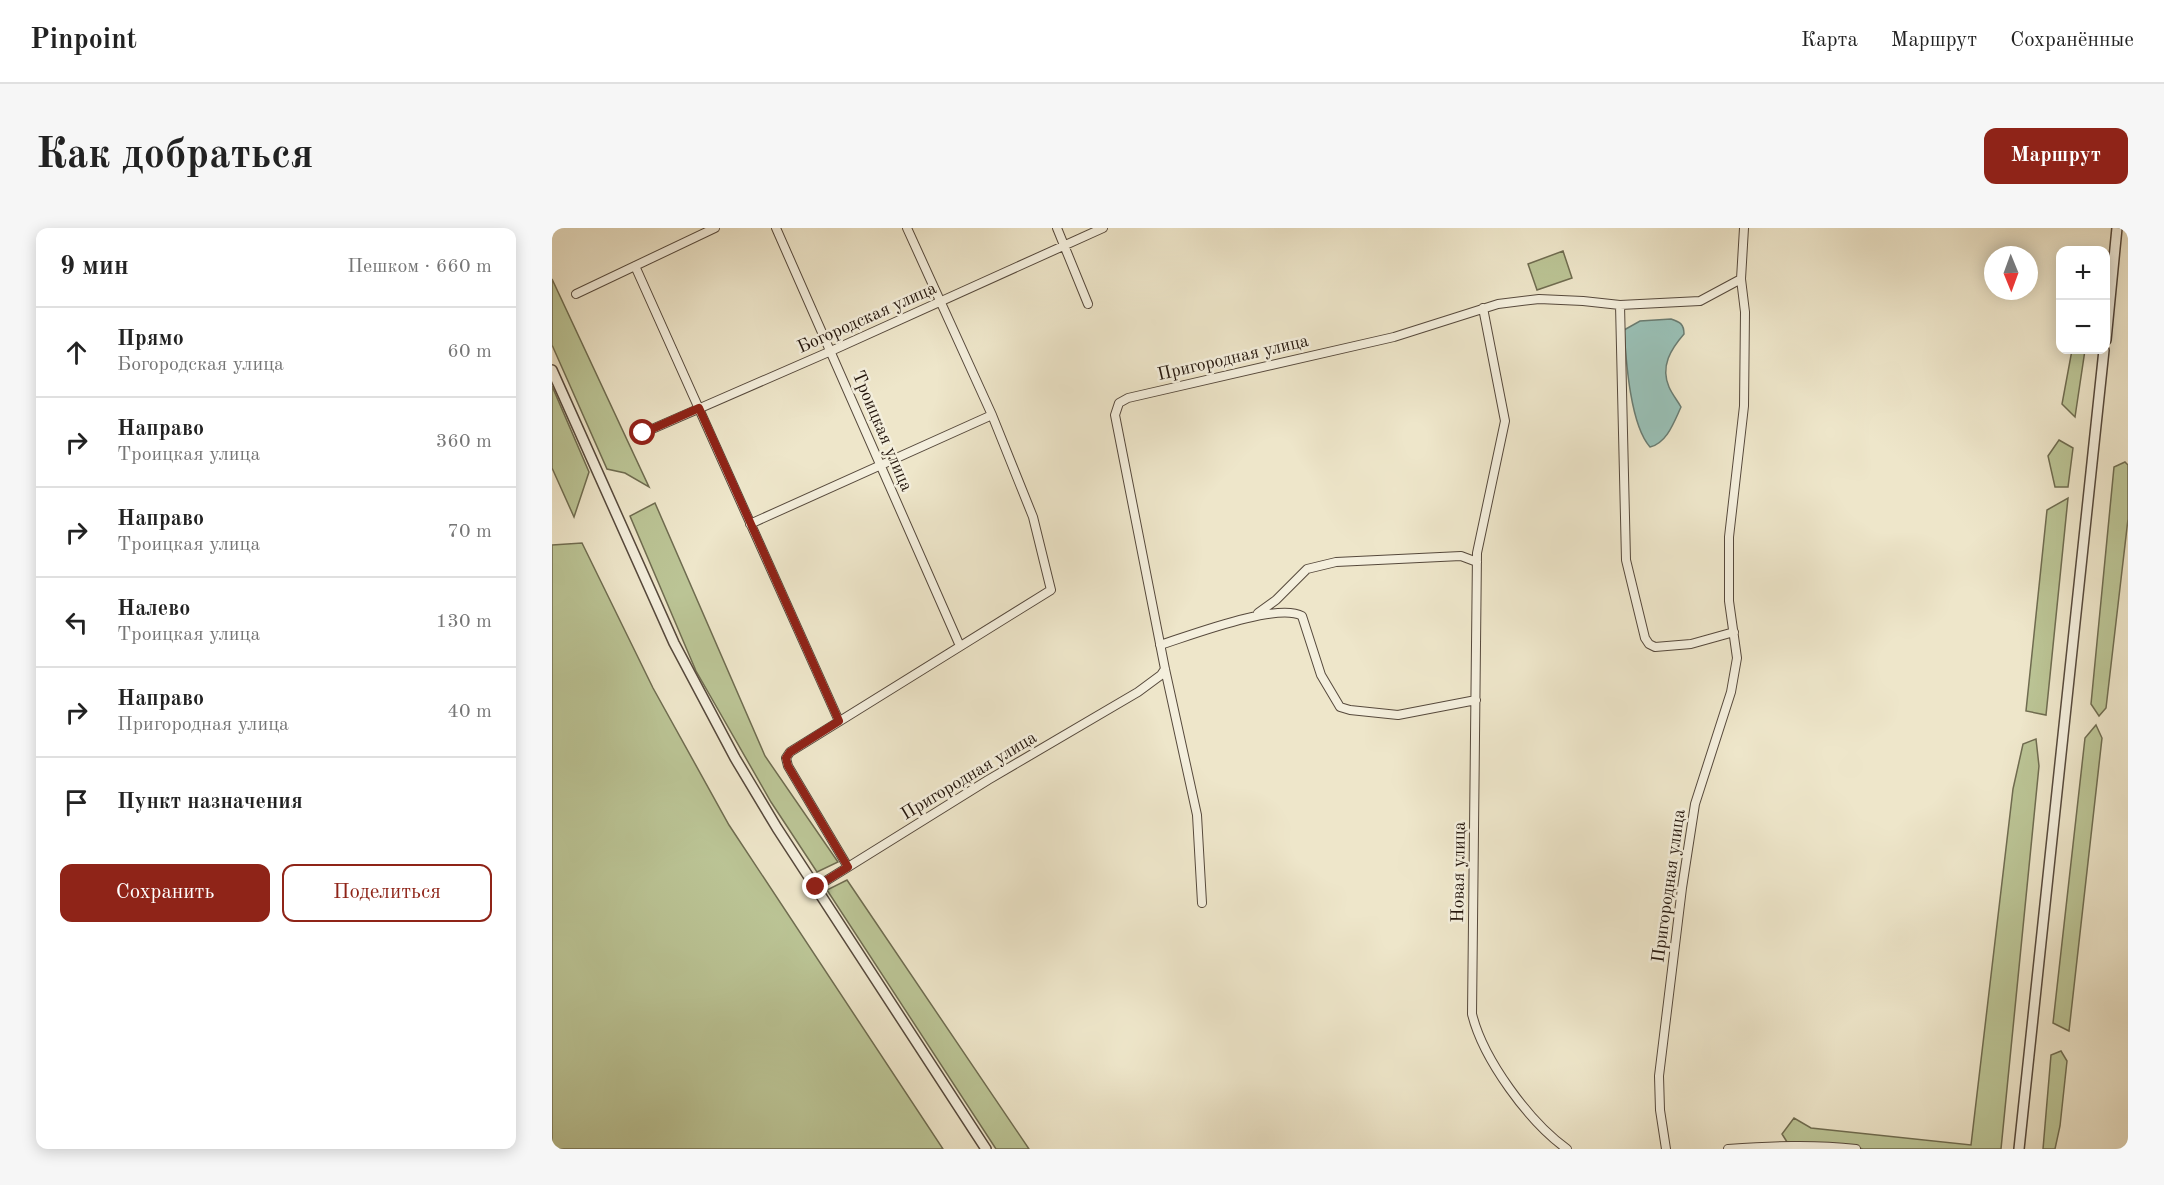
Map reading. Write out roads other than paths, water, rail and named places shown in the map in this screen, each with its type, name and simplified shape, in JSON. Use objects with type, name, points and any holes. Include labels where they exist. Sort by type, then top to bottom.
[{"type":"street","points":[[576,294],[715,228]]},
{"type":"street","name":"Троицкая улица","points":[[776,228],[960,646]]},
{"type":"street","points":[[848,867],[788,766],[786,758],[790,752],[1051,590],[1034,517],[992,415],[907,228]]},
{"type":"street","points":[[1057,228],[1088,304]]},
{"type":"street","name":"Богородская улица","points":[[643,433],[1103,228]]},
{"type":"street","name":"Пригородная улица","points":[[1666,1149],[1660,1110],[1659,1076],[1682,888],[1695,804],[1731,692],[1737,658],[1730,601],[1729,537],[1744,406],[1745,312],[1741,279],[1744,228]]},
{"type":"street","points":[[2110,303],[2118,228]]},
{"type":"street","points":[[635,266],[839,721]]},
{"type":"street","name":"Пригородная улица","points":[[1202,903],[1197,815],[1160,645],[1115,415],[1119,403],[1128,398],[1394,337],[1498,304],[1539,299],[1620,306],[1700,301],[1741,279]]},
{"type":"street","points":[[1620,306],[1626,560],[1645,638],[1655,647],[1691,644],[1734,632]]},
{"type":"street","name":"Новая улица","points":[[1482,308],[1505,421],[1477,553],[1472,1014],[1485,1051],[1524,1107],[1551,1137],[1567,1149]]},
{"type":"street","points":[[2019,1149],[2104,354]]},
{"type":"street","points":[[552,370],[642,575],[696,686],[735,758],[986,1149]]},
{"type":"street","points":[[750,524],[992,415]]},
{"type":"street","points":[[1254,616],[1276,600],[1307,569],[1326,564],[1461,556],[1477,562]]},
{"type":"street","points":[[1160,645],[1265,613],[1295,612],[1302,616],[1321,675],[1340,707],[1398,715],[1476,700]]},
{"type":"street","name":"Пригородная улица","points":[[816,887],[988,780],[1138,692],[1161,675],[1165,669]]},
{"type":"street","points":[[1728,1149],[1792,1145],[1825,1145],[1856,1149]]},
{"type":"water","points":[[1671,319],[1681,324],[1684,331],[1666,365],[1669,387],[1681,407],[1665,437],[1650,447],[1643,437],[1634,408],[1624,330],[1640,321]]}]
